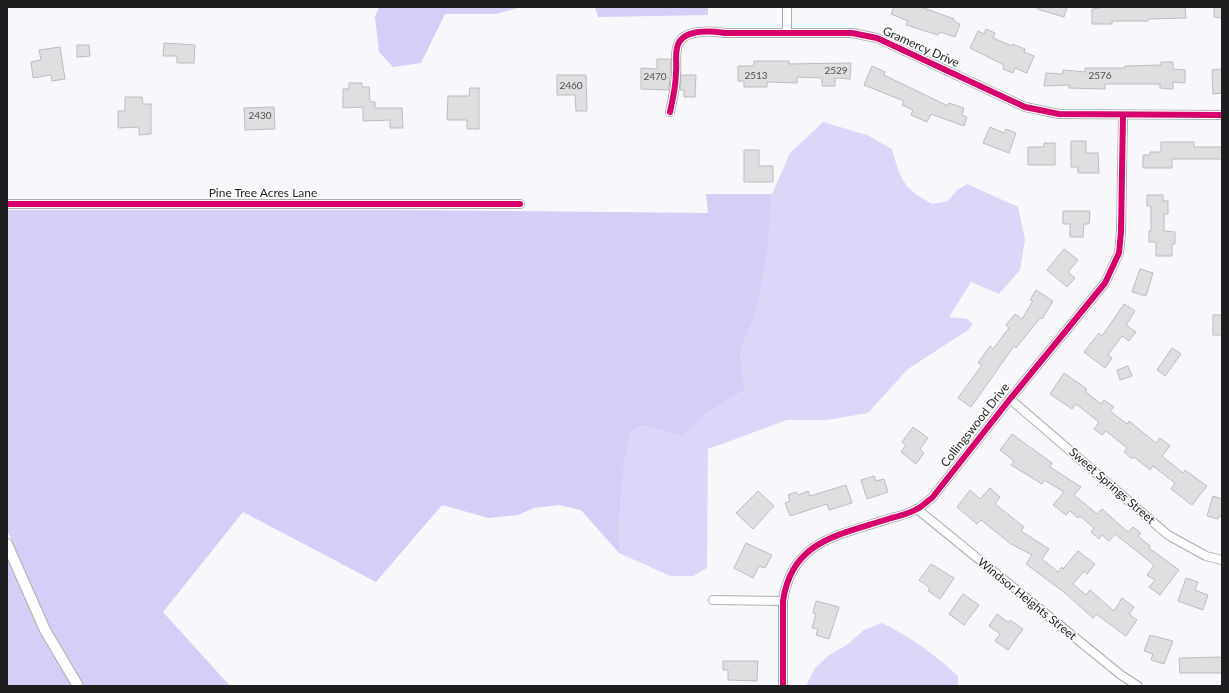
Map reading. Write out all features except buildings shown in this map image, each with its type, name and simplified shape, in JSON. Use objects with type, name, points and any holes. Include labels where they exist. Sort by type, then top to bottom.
[{"type":"street","points":[[787,7],[787,32]]},
{"type":"street","name":"Gramercy Drive","points":[[670,112],[675,91],[677,46],[682,38],[692,33],[706,31],[725,33],[787,32],[852,34],[877,38],[1025,106],[1059,114],[1123,116],[1222,115]]},
{"type":"street","name":"Collingswood Drive","points":[[783,686],[783,601],[785,589],[791,572],[802,556],[821,542],[917,509],[932,498],[1010,399],[1105,283],[1118,253],[1121,232],[1123,116]]},
{"type":"street","name":"Pine Tree Acres Lane","points":[[7,204],[520,204]]},
{"type":"street","name":"Sweet Springs Street","points":[[1010,399],[1168,535],[1206,556],[1222,560]]},
{"type":"street","name":"Windsor Heights Street","points":[[917,509],[1121,675],[1138,686]]},
{"type":"street","points":[[7,544],[45,630],[78,686]]},
{"type":"street","points":[[713,600],[783,601]]},
{"type":"shaded area","points":[[379,7],[521,7],[496,14],[445,14],[421,63],[393,67],[379,52],[375,17]]},
{"type":"shaded area","points":[[595,7],[708,7],[708,15],[598,17]]},
{"type":"shaded area","points":[[823,122],[867,135],[892,149],[904,182],[915,193],[932,204],[948,201],[957,190],[967,184],[1018,207],[1025,239],[1020,270],[999,294],[971,282],[949,317],[967,319],[973,324],[968,330],[908,369],[868,413],[827,420],[787,420],[708,449],[707,568],[693,576],[670,576],[619,553],[621,492],[631,432],[643,425],[657,430],[684,436],[708,412],[745,390],[740,353],[757,309],[768,248],[772,194],[790,153]]},
{"type":"shaded area","points":[[706,194],[772,194],[768,248],[757,309],[740,353],[745,390],[708,412],[684,436],[657,430],[643,425],[631,432],[621,492],[619,553],[581,510],[559,505],[534,508],[518,515],[489,518],[442,505],[376,582],[243,512],[163,612],[230,686],[84,686],[49,627],[7,530],[7,210],[393,210],[708,213]]},
{"type":"shaded area","points":[[7,558],[40,633],[72,686],[7,686]]},
{"type":"shaded area","points":[[882,623],[913,640],[940,661],[958,676],[958,686],[806,686],[815,668],[828,656],[848,644],[864,630]]},
{"type":"cycle path","points":[[670,112],[675,82],[676,51],[680,42],[684,37],[690,34],[697,32],[712,32],[852,33],[877,38],[1025,107],[1059,114],[1222,115]]},
{"type":"cycle path","points":[[783,686],[783,601],[788,580],[797,564],[808,552],[837,535],[911,512],[932,498],[1010,399],[1105,283],[1119,253],[1121,232],[1123,115]]},
{"type":"cycle path","points":[[7,204],[520,204]]}]
